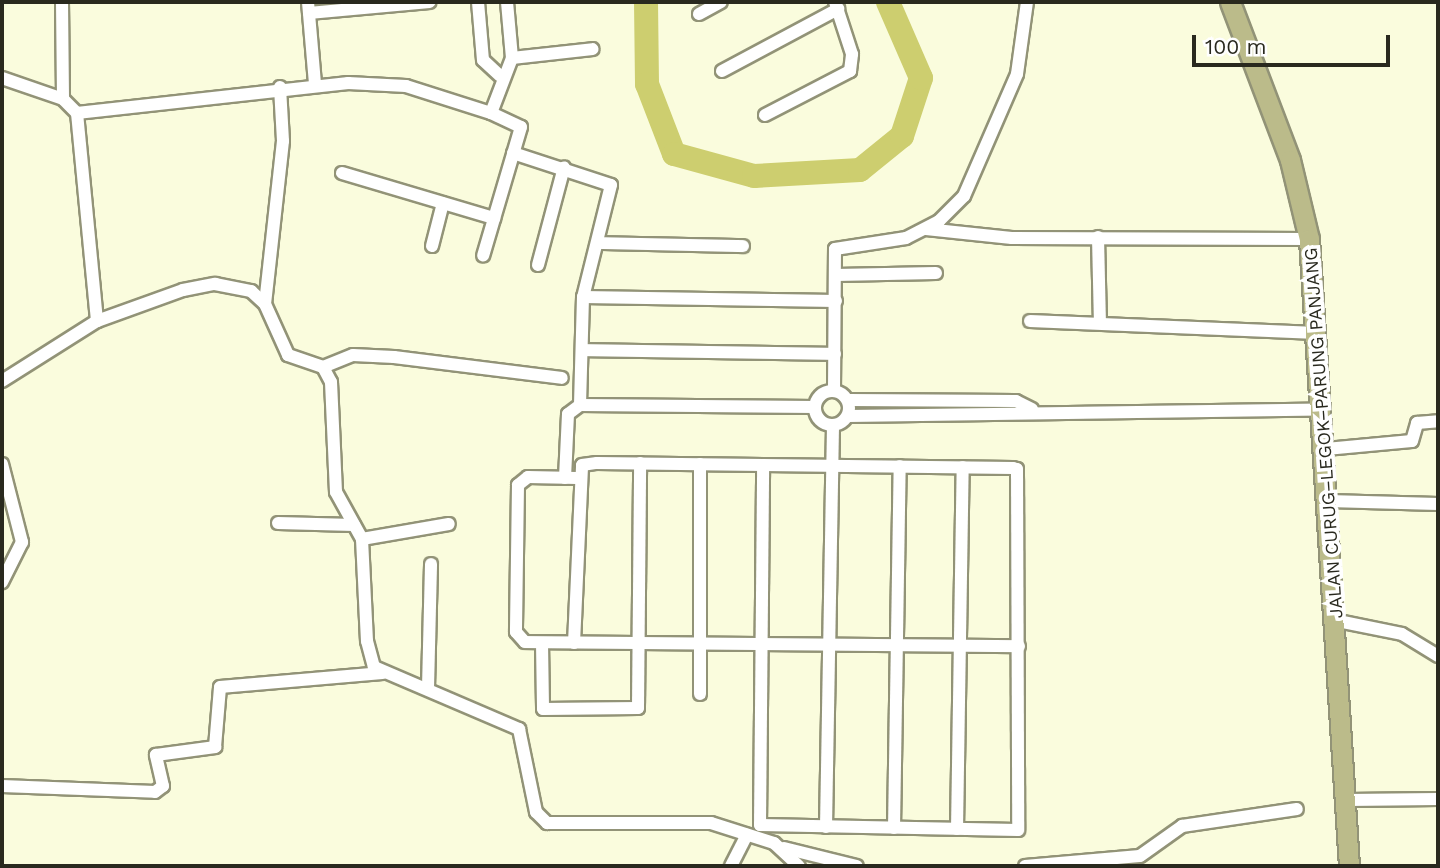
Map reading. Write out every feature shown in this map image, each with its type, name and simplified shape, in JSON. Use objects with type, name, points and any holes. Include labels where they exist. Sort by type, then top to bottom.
[{"type":"main road","name":"JALAN CURUG–LEGOK–PARUNG PANJANG","points":[[1233,5],[1290,160],[1309,239],[1338,621],[1349,866]]},
{"type":"street","points":[[62,2],[63,99]]},
{"type":"street","points":[[315,84],[308,7],[430,2]]},
{"type":"street","points":[[478,2],[483,60],[500,76]]},
{"type":"street","points":[[491,113],[500,76],[512,58],[507,2]]},
{"type":"street","points":[[699,13],[721,2]]},
{"type":"street","points":[[834,391],[835,249],[879,246],[926,229],[964,196],[992,142],[1023,53],[1027,2]]},
{"type":"street","points":[[722,71],[836,5],[850,71],[765,115]]},
{"type":"street","points":[[512,58],[593,49]]},
{"type":"street","points":[[2,78],[63,99],[77,113],[97,321]]},
{"type":"street","points":[[77,113],[315,84],[406,86],[491,113],[521,127],[483,256]]},
{"type":"street","points":[[265,304],[283,141],[280,87]]},
{"type":"street","points":[[513,153],[564,167],[611,185],[583,296],[580,405]]},
{"type":"street","points":[[538,265],[564,167]]},
{"type":"street","points":[[342,173],[495,218]]},
{"type":"street","points":[[432,246],[443,203]]},
{"type":"street","points":[[926,229],[1000,238],[1309,239]]},
{"type":"street","points":[[1098,237],[1100,323]]},
{"type":"street","points":[[598,243],[743,246]]},
{"type":"street","points":[[836,275],[936,273]]},
{"type":"street","points":[[2,381],[97,321],[215,284],[251,291],[265,304],[288,355],[323,367],[353,355],[384,356],[562,378]]},
{"type":"street","points":[[583,296],[836,301]]},
{"type":"street","points":[[1030,321],[1317,333]]},
{"type":"street","points":[[582,350],[835,354]]},
{"type":"street","points":[[323,367],[337,409],[336,492],[362,539],[368,652],[382,673]]},
{"type":"street","points":[[832,425],[818,418],[815,407],[820,395],[834,391],[848,400],[1016,401],[1032,409],[1321,409]]},
{"type":"street","points":[[848,400],[848,416]]},
{"type":"street","points":[[574,643],[568,414],[580,405],[815,407]]},
{"type":"street","points":[[832,425],[848,416],[1016,417],[1032,409]]},
{"type":"street","points":[[1326,449],[1412,441],[1417,423],[1438,421]]},
{"type":"street","points":[[826,827],[832,425]]},
{"type":"street","points":[[763,465],[761,644],[760,825],[1018,830],[1020,474],[1013,468],[900,466],[587,463],[571,478],[528,477],[518,485],[516,632],[525,642],[542,643],[638,643],[700,644],[761,644],[830,645],[959,645],[1019,646]]},
{"type":"street","points":[[542,643],[542,709],[638,708],[639,463]]},
{"type":"street","points":[[2,464],[22,542],[2,582]]},
{"type":"street","points":[[700,464],[700,694]]},
{"type":"street","points":[[894,828],[900,466]]},
{"type":"street","points":[[957,829],[962,467]]},
{"type":"street","points":[[1328,501],[1438,504]]},
{"type":"street","points":[[278,523],[354,525]]},
{"type":"street","points":[[362,539],[449,524]]},
{"type":"street","points":[[428,688],[431,565]]},
{"type":"street","points":[[1338,621],[1402,634],[1438,656]]},
{"type":"street","points":[[2,786],[155,792],[163,786],[156,755],[215,747],[220,687],[382,673],[428,688],[519,729],[536,812],[547,823],[691,821],[857,866]]},
{"type":"street","points":[[1347,800],[1438,799]]},
{"type":"street","points":[[1026,866],[1140,856],[1182,826],[1297,809]]},
{"type":"street","points":[[731,866],[747,835]]},
{"type":"street","points":[[783,848],[799,866]]},
{"type":"waterway","points":[[646,2],[647,84],[674,154],[754,176],[860,170],[902,136],[921,78],[888,2]]}]
